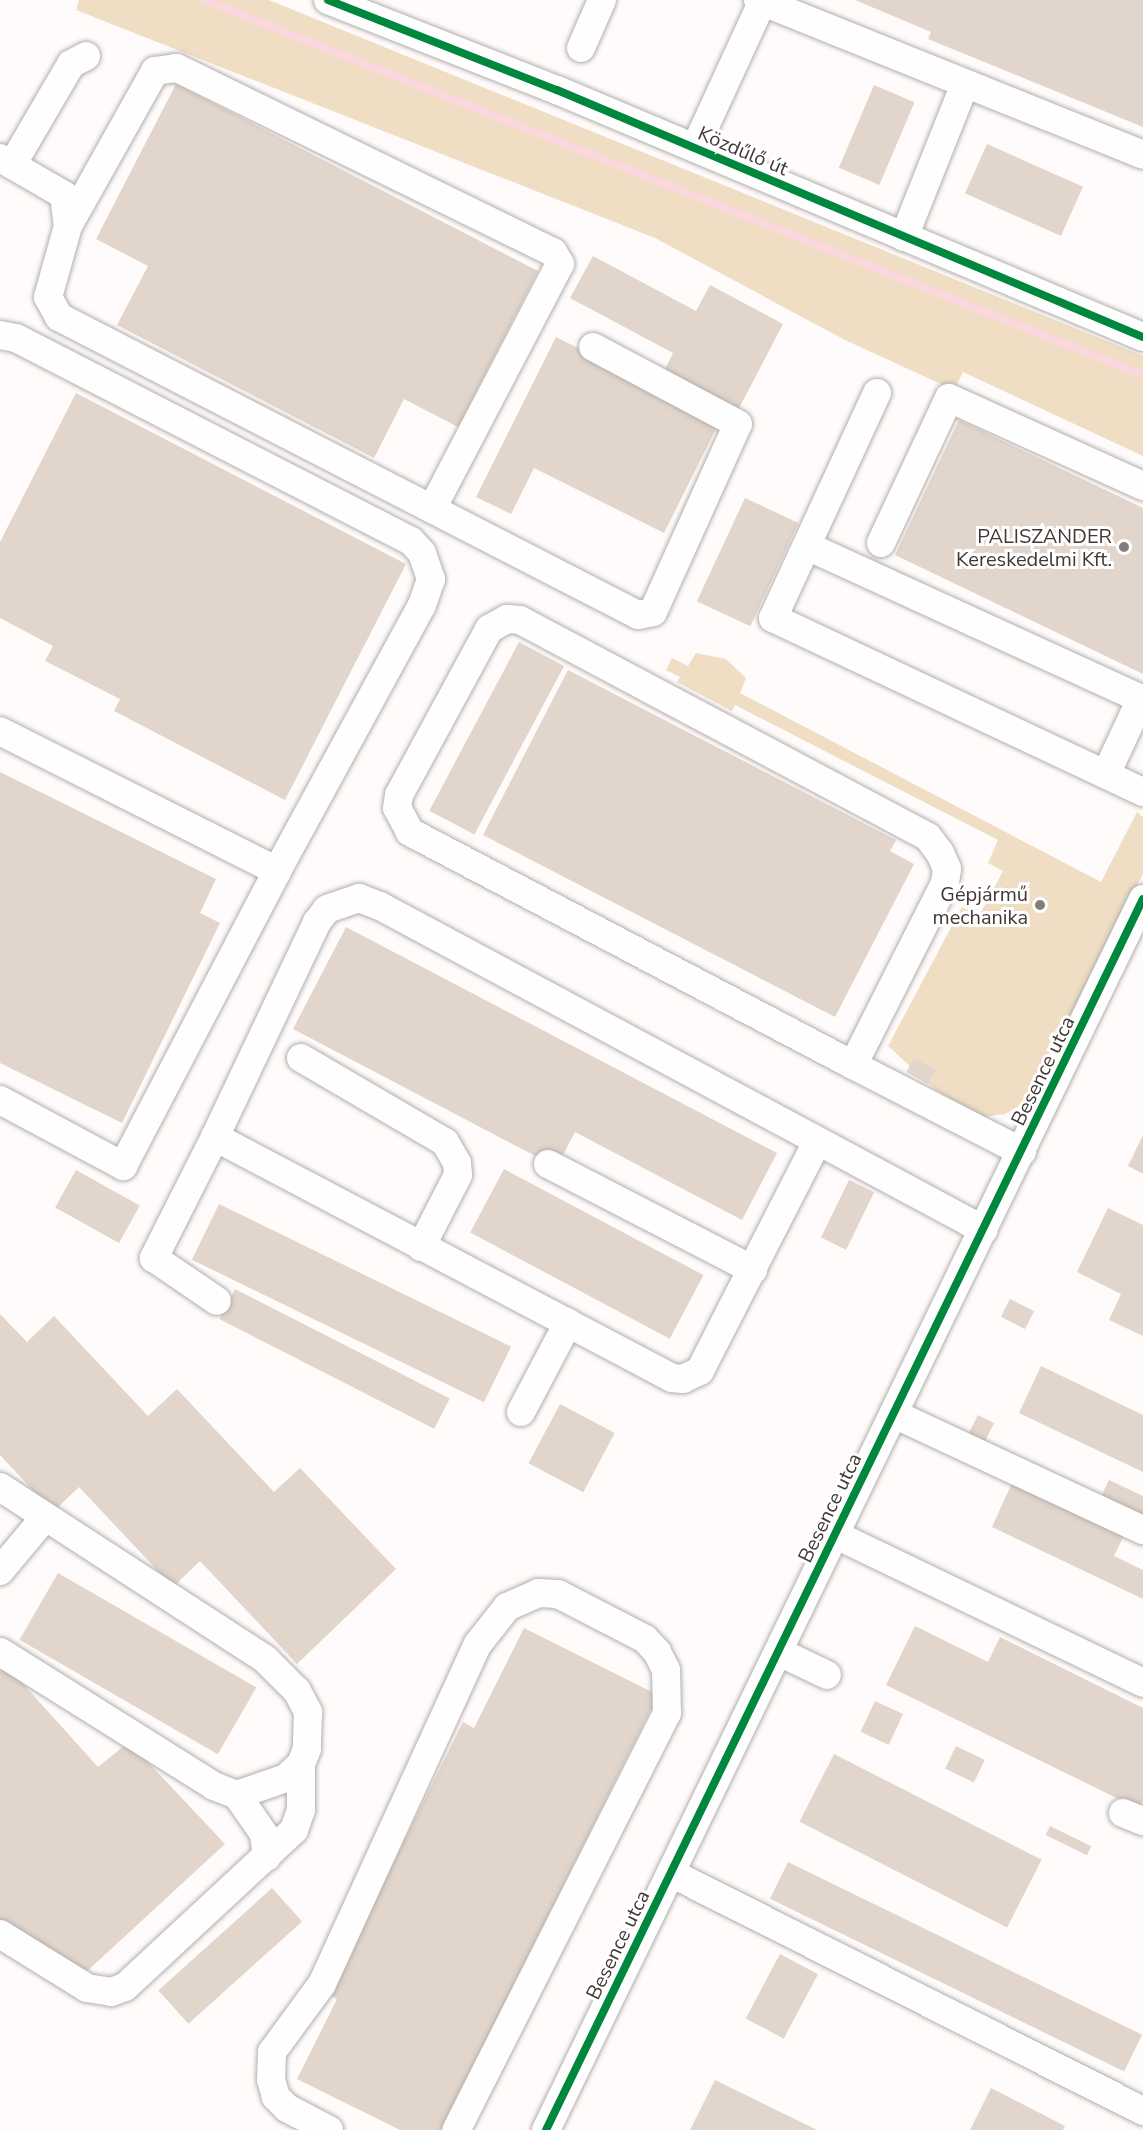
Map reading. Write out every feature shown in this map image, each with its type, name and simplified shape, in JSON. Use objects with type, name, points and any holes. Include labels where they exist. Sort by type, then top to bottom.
[{"type":"street","name":"Közdűlő út","points":[[328,0],[695,148],[1143,337]]},
{"type":"street","points":[[582,48],[602,0]]},
{"type":"street","points":[[695,148],[760,1],[1143,155]]},
{"type":"street","points":[[76,192],[6,161],[71,64],[86,56]]},
{"type":"street","points":[[432,510],[560,264],[553,252],[177,68],[155,71],[76,192],[48,297],[59,317],[432,510],[638,615],[653,612],[738,424],[593,347]]},
{"type":"street","points":[[904,237],[965,84]]},
{"type":"street","points":[[0,334],[16,338],[401,536],[422,553],[430,579],[422,605],[277,871],[123,1166],[0,1100]]},
{"type":"street","points":[[877,393],[773,618],[1143,792]]},
{"type":"street","points":[[880,543],[949,398],[1143,486]]},
{"type":"street","points":[[807,546],[1141,699],[1106,774]]},
{"type":"street","points":[[853,1065],[945,883],[947,870],[940,853],[927,837],[520,620],[507,619],[489,629],[399,795],[397,808],[410,832],[853,1065],[1022,1152]]},
{"type":"street","points":[[0,731],[277,871]]},
{"type":"street","points":[[217,1300],[154,1258],[216,1137],[317,922],[327,909],[359,898],[751,1103],[817,1142],[984,1230]]},
{"type":"street","name":"Besence utca","points":[[546,2130],[1143,899]]},
{"type":"street","points":[[300,1058],[446,1142],[458,1163],[458,1175],[421,1247]]},
{"type":"street","points":[[216,1137],[672,1378],[692,1377],[700,1371],[817,1142]]},
{"type":"street","points":[[548,1164],[753,1270]]},
{"type":"street","points":[[521,1412],[568,1323]]},
{"type":"street","points":[[894,1414],[1143,1530]]},
{"type":"street","points":[[0,1487],[265,1659],[297,1691],[308,1712],[307,1749],[301,1764],[301,1810],[294,1830],[126,1988],[111,1992],[87,1988],[0,1934]]},
{"type":"street","points":[[0,1571],[45,1517]]},
{"type":"street","points":[[836,1535],[1143,1683]]},
{"type":"street","points":[[329,2130],[287,2108],[276,2097],[271,2080],[272,2052],[322,1984],[478,1644],[507,1607],[538,1593],[558,1594],[645,1639],[657,1652],[666,1670],[668,1713],[456,2130]]},
{"type":"street","points":[[0,1652],[214,1786],[237,1795],[260,1827],[267,1857]]},
{"type":"street","points":[[779,1652],[827,1676]]},
{"type":"street","points":[[237,1795],[286,1778],[301,1764]]},
{"type":"street","points":[[671,1873],[1143,2111]]},
{"type":"shaded area","points":[[79,0],[269,0],[1143,356],[1143,456],[963,372],[954,390],[845,340],[655,238],[76,10]]},
{"type":"shaded area","points":[[696,653],[726,659],[746,678],[740,693],[1101,882],[1137,812],[1143,817],[1143,874],[1029,1100],[1005,1114],[984,1117],[938,1092],[888,1046],[962,907],[979,916],[1003,871],[988,863],[998,840],[735,705],[732,711],[677,682],[680,677],[666,670],[672,658],[688,666]]},
{"type":"building","points":[[855,0],[1143,0],[1143,127],[928,39],[931,32]]},
{"type":"building","points":[[176,84],[538,271],[458,427],[404,399],[374,458],[117,325],[148,266],[96,239]]},
{"type":"building","points":[[874,85],[915,102],[879,185],[839,168]]},
{"type":"building","points":[[987,144],[1083,187],[1061,236],[965,193]]},
{"type":"building","points":[[593,256],[696,311],[710,285],[783,324],[736,414],[662,375],[673,353],[570,298]]},
{"type":"building","points":[[556,337],[721,419],[664,533],[534,468],[511,514],[476,497]]},
{"type":"building","points":[[76,393],[406,564],[285,800],[114,711],[120,699],[45,661],[53,646],[0,618],[0,542]]},
{"type":"building","points":[[959,420],[1143,508],[1143,674],[895,555]]},
{"type":"building","points":[[745,498],[798,523],[750,626],[697,601]]},
{"type":"building","points":[[519,642],[564,666],[474,835],[429,811]]},
{"type":"building","points":[[568,670],[896,840],[890,851],[914,864],[835,1017],[483,835]]},
{"type":"building","points":[[0,772],[216,879],[200,913],[220,923],[122,1123],[0,1063]]},
{"type":"building","points":[[346,927],[777,1153],[742,1220],[575,1132],[562,1157],[549,1149],[543,1160],[293,1029]]},
{"type":"building","points":[[914,1058],[936,1070],[928,1084],[906,1072]]},
{"type":"building","points":[[1143,1135],[1143,1174],[1128,1166]]},
{"type":"building","points":[[504,1169],[704,1275],[670,1339],[470,1233]]},
{"type":"building","points":[[76,1170],[140,1205],[119,1243],[55,1208]]},
{"type":"building","points":[[849,1180],[874,1192],[846,1250],[821,1238]]},
{"type":"building","points":[[219,1204],[511,1346],[484,1402],[192,1260]]},
{"type":"building","points":[[1108,1208],[1143,1225],[1143,1336],[1109,1320],[1121,1294],[1077,1272]]},
{"type":"building","points":[[235,1289],[450,1398],[434,1429],[220,1319]]},
{"type":"building","points":[[1010,1299],[1034,1311],[1025,1329],[1001,1317]]},
{"type":"building","points":[[0,1314],[27,1342],[54,1316],[148,1416],[177,1389],[274,1492],[300,1468],[396,1569],[297,1664],[200,1561],[173,1587],[79,1487],[53,1512],[0,1455]]},
{"type":"building","points":[[1041,1366],[1143,1415],[1143,1472],[1019,1413]]},
{"type":"building","points":[[560,1404],[615,1433],[583,1492],[529,1463]]},
{"type":"building","points":[[978,1415],[994,1423],[982,1447],[966,1439]]},
{"type":"building","points":[[1016,1474],[1128,1527],[1114,1556],[1143,1570],[1143,1599],[992,1527]]},
{"type":"building","points":[[1109,1480],[1143,1496],[1143,1524],[1098,1503]]},
{"type":"building","points":[[58,1573],[256,1688],[218,1754],[20,1640]]},
{"type":"building","points":[[915,1626],[988,1662],[1000,1637],[1143,1708],[1143,1801],[1139,1809],[886,1685]]},
{"type":"building","points":[[524,1628],[658,1695],[441,2130],[400,2130],[297,2079],[337,1999],[328,1994],[463,1722],[474,1728]]},
{"type":"building","points":[[7,1666],[98,1767],[129,1742],[225,1844],[84,1974],[0,1921],[0,1671]]},
{"type":"building","points":[[875,1701],[903,1714],[889,1745],[861,1732]]},
{"type":"building","points":[[956,1746],[985,1760],[974,1782],[945,1768]]},
{"type":"building","points":[[834,1754],[1042,1860],[1007,1927],[799,1822]]},
{"type":"building","points":[[1050,1826],[1091,1846],[1087,1855],[1046,1835]]},
{"type":"building","points":[[788,1862],[1142,2035],[1124,2072],[770,1899]]},
{"type":"building","points":[[272,1888],[302,1921],[188,2024],[158,1990]]},
{"type":"building","points":[[780,1954],[818,1974],[784,2039],[746,2018]]},
{"type":"building","points":[[715,2080],[817,2130],[690,2130]]},
{"type":"building","points":[[991,2088],[1065,2126],[1063,2130],[970,2130]]},
{"type":"waterway","points":[[205,0],[1143,375]]},
{"type":"cycle path","points":[[328,0],[557,90],[1143,337]]},
{"type":"cycle path","points":[[546,2130],[1143,899]]},
{"type":"place","name":"PALISZANDER Kereskedelmi Kft.","points":[[1124,547]]},
{"type":"place","name":"Gépjármű mechanika","points":[[1040,905]]}]
